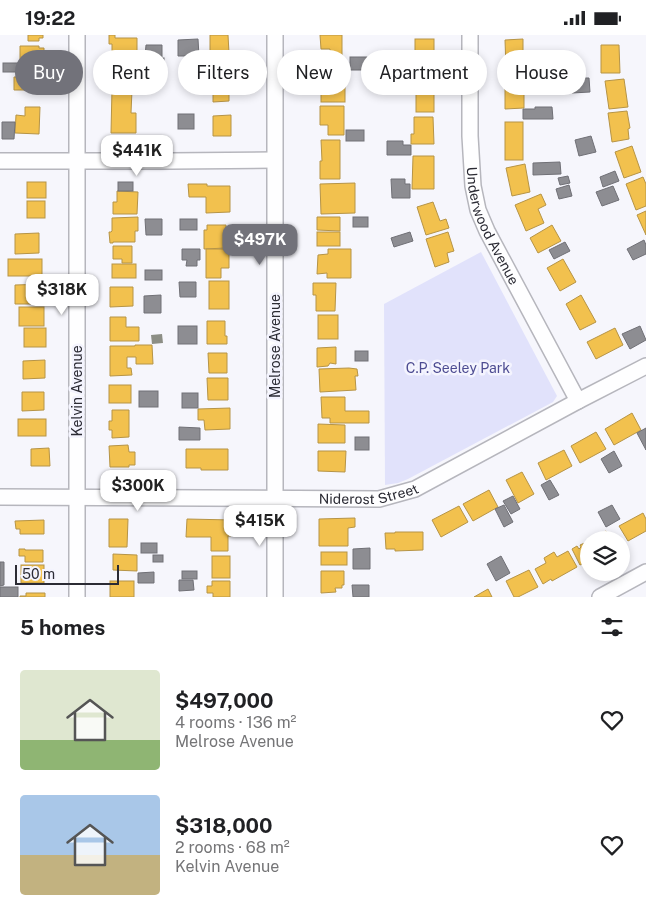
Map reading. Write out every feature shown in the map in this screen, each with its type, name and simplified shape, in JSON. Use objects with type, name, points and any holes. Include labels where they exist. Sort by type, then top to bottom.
[{"type":"street","name":"Kelvin Avenue","points":[[77,35],[77,597]]},
{"type":"street","name":"Melrose Avenue","points":[[274,35],[275,597]]},
{"type":"street","name":"Underwood Avenue","points":[[470,35],[470,137],[473,186],[478,210],[487,231],[578,401]]},
{"type":"street","points":[[0,161],[274,160]]},
{"type":"street","name":"Niderost Street","points":[[0,497],[379,499],[415,489],[646,366]]},
{"type":"street","points":[[600,597],[646,572]]},
{"type":"green space","name":"C.P. Seeley Park","points":[[481,252],[557,396],[553,402],[408,479],[385,485],[384,304]]},
{"type":"building: Homes","points":[[28,35],[43,35],[43,38],[39,38],[39,41],[28,41]]},
{"type":"building: Homes","points":[[109,35],[115,35],[115,38],[137,38],[137,50],[112,50],[112,44],[109,44]]},
{"type":"building: Homes","points":[[210,35],[228,35],[229,50],[210,50]]},
{"type":"building: Homes","points":[[320,35],[342,35],[342,50],[321,49]]},
{"type":"building: Homes","points":[[415,39],[434,39],[434,50],[415,50]]},
{"type":"building: Homes","points":[[523,39],[523,50],[505,50],[505,40]]},
{"type":"building: Homes","points":[[601,45],[619,45],[620,73],[601,73]]},
{"type":"building: Homes","points":[[20,46],[39,46],[39,48],[44,48],[44,50],[20,50]]},
{"type":"building: Homes","points":[[624,79],[628,107],[609,109],[605,81]]},
{"type":"building: Homes","points":[[112,95],[132,95],[131,113],[136,113],[136,133],[111,133]]},
{"type":"building: Homes","points":[[213,95],[229,95],[229,101],[213,102]]},
{"type":"building: Homes","points":[[321,95],[345,95],[345,102],[321,102]]},
{"type":"building: Homes","points":[[416,95],[434,95],[434,112],[416,112]]},
{"type":"building: Homes","points":[[505,95],[524,95],[524,108],[505,109]]},
{"type":"building: Homes","points":[[320,106],[344,106],[344,135],[328,135],[328,125],[320,125]]},
{"type":"building: Homes","points":[[25,107],[40,107],[39,134],[15,133],[16,115],[25,116]]},
{"type":"building: Homes","points":[[627,111],[630,128],[628,129],[629,139],[612,142],[608,113]]},
{"type":"building: Homes","points":[[231,115],[231,136],[213,136],[213,116]]},
{"type":"building: Homes","points":[[414,117],[433,117],[434,144],[411,144],[411,134],[414,134]]},
{"type":"building: Homes","points":[[505,122],[523,122],[523,160],[505,160]]},
{"type":"building: Homes","points":[[321,140],[340,140],[340,179],[320,179],[320,161],[322,161]]},
{"type":"building: Homes","points":[[632,146],[641,172],[624,178],[615,152]]},
{"type":"building: Homes","points":[[413,156],[434,156],[434,189],[412,189]]},
{"type":"building: Homes","points":[[525,164],[530,192],[512,196],[506,168]]},
{"type":"building: Homes","points":[[643,177],[646,184],[646,206],[636,210],[626,184]]},
{"type":"building: Homes","points":[[27,182],[46,182],[46,198],[27,198]]},
{"type":"building: Homes","points":[[355,183],[355,213],[321,214],[320,184]]},
{"type":"building: Homes","points":[[188,184],[230,186],[230,212],[206,213],[206,197],[189,197]]},
{"type":"building: Homes","points":[[117,191],[138,192],[137,214],[113,214],[113,202],[117,202]]},
{"type":"building: Homes","points":[[541,194],[546,205],[538,209],[544,223],[526,231],[515,205]]},
{"type":"building: Homes","points":[[27,201],[45,201],[45,218],[27,218]]},
{"type":"building: Homes","points":[[433,202],[440,221],[446,219],[449,228],[426,235],[417,207]]},
{"type":"building: Homes","points":[[646,211],[646,235],[637,215]]},
{"type":"building: Homes","points":[[138,217],[138,231],[135,231],[135,242],[110,243],[109,232],[112,231],[112,218]]},
{"type":"building: Homes","points":[[317,217],[340,217],[340,231],[317,230]]},
{"type":"building: Homes","points":[[207,225],[226,225],[226,248],[204,249],[204,230],[207,230]]},
{"type":"building: Homes","points":[[552,225],[561,241],[538,253],[530,238]]},
{"type":"building: Homes","points":[[317,232],[340,232],[340,246],[317,246]]},
{"type":"building: Homes","points":[[448,232],[454,251],[447,253],[449,262],[435,267],[426,239]]},
{"type":"building: Homes","points":[[39,233],[39,253],[15,254],[15,234]]},
{"type":"building: Homes","points":[[113,246],[132,246],[132,263],[122,263],[122,259],[113,259]]},
{"type":"building: Homes","points":[[206,249],[229,249],[229,268],[221,268],[221,278],[206,278]]},
{"type":"building: Homes","points":[[328,249],[351,249],[351,278],[327,278],[327,273],[317,274],[318,255],[328,254]]},
{"type":"building: Homes","points":[[8,259],[42,259],[42,276],[8,276]]},
{"type":"building: Homes","points":[[563,259],[576,282],[560,291],[547,268]]},
{"type":"building: Homes","points":[[112,264],[136,264],[136,278],[112,278]]},
{"type":"building: Homes","points":[[209,281],[229,281],[229,309],[209,309]]},
{"type":"building: Homes","points":[[313,283],[336,283],[335,311],[316,311],[316,295],[313,295]]},
{"type":"building: Homes","points":[[46,284],[46,304],[15,304],[15,285]]},
{"type":"building: Homes","points":[[110,287],[133,287],[133,306],[110,307]]},
{"type":"building: Homes","points":[[581,295],[596,322],[580,330],[566,304]]},
{"type":"building: Homes","points":[[19,307],[44,307],[44,326],[19,326]]},
{"type":"building: Homes","points":[[318,315],[338,315],[338,339],[318,339]]},
{"type":"building: Homes","points":[[110,317],[126,317],[126,327],[139,327],[139,341],[110,341]]},
{"type":"building: Homes","points":[[207,321],[225,321],[227,344],[207,344]]},
{"type":"building: Homes","points":[[24,328],[46,328],[46,347],[24,347]]},
{"type":"building: Homes","points":[[615,328],[623,345],[596,359],[587,342]]},
{"type":"building: Homes","points":[[152,345],[153,364],[136,364],[136,357],[127,357],[127,368],[131,368],[132,375],[110,376],[110,346]]},
{"type":"building: Homes","points":[[336,347],[336,364],[330,363],[328,366],[317,367],[317,348]]},
{"type":"building: Homes","points":[[208,353],[227,353],[227,373],[209,373]]},
{"type":"building: Homes","points":[[45,360],[45,378],[23,379],[23,361]]},
{"type":"building: Homes","points":[[319,369],[357,369],[358,376],[355,376],[356,390],[320,392]]},
{"type":"building: Homes","points":[[207,378],[228,378],[228,400],[208,400]]},
{"type":"building: Homes","points":[[109,385],[131,385],[131,403],[109,403]]},
{"type":"building: Homes","points":[[22,392],[44,392],[44,410],[22,411]]},
{"type":"building: Homes","points":[[321,397],[345,397],[345,411],[369,411],[369,423],[330,423],[330,418],[322,418]]},
{"type":"building: Homes","points":[[230,408],[230,429],[205,430],[204,420],[198,420],[198,409]]},
{"type":"building: Homes","points":[[112,410],[129,410],[129,437],[112,438],[112,430],[109,430],[109,421],[112,421]]},
{"type":"building: Homes","points":[[632,413],[641,430],[614,445],[605,429]]},
{"type":"building: Homes","points":[[18,419],[46,419],[46,436],[18,436]]},
{"type":"building: Homes","points":[[318,424],[345,425],[345,443],[318,443]]},
{"type":"building: Homes","points":[[596,432],[606,449],[580,463],[571,446]]},
{"type":"building: Homes","points":[[128,445],[129,452],[135,452],[135,465],[129,465],[129,467],[110,467],[109,446]]},
{"type":"building: Homes","points":[[49,448],[50,466],[31,466],[31,449]]},
{"type":"building: Homes","points":[[186,449],[228,449],[228,470],[186,468]]},
{"type":"building: Homes","points":[[564,450],[572,466],[546,480],[538,463]]},
{"type":"building: Homes","points":[[318,451],[346,451],[345,472],[318,471]]},
{"type":"building: Homes","points":[[522,472],[534,494],[518,503],[506,480]]},
{"type":"building: Homes","points":[[489,490],[498,507],[473,521],[463,504]]},
{"type":"building: Homes","points":[[459,506],[468,522],[441,537],[432,520]]},
{"type":"building: Homes","points":[[643,513],[646,519],[646,531],[630,540],[630,531],[622,531],[619,526]]},
{"type":"building: Homes","points":[[355,518],[355,527],[348,528],[348,546],[319,546],[319,519]]},
{"type":"building: Homes","points":[[109,519],[128,519],[127,547],[109,547]]},
{"type":"building: Homes","points":[[187,519],[232,520],[231,536],[228,536],[228,551],[211,551],[211,537],[186,537]]},
{"type":"building: Homes","points":[[44,520],[44,534],[20,534],[20,529],[16,529],[15,521]]},
{"type":"building: Homes","points":[[423,532],[423,550],[395,551],[395,549],[386,549],[385,533]]},
{"type":"building: Homes","points":[[577,546],[579,549],[580,565],[572,549]]},
{"type":"building: Homes","points":[[19,549],[43,550],[43,562],[25,562],[25,556],[19,556]]},
{"type":"building: Homes","points":[[568,551],[577,567],[543,584],[535,569],[546,563],[544,558],[554,552],[557,557]]},
{"type":"building: Homes","points":[[321,552],[347,552],[347,565],[321,565]]},
{"type":"building: Homes","points":[[113,554],[137,555],[137,571],[113,570]]},
{"type":"building: Homes","points":[[212,556],[230,556],[230,578],[212,578]]},
{"type":"building: Homes","points":[[21,565],[44,565],[44,583],[21,583]]},
{"type":"building: Homes","points":[[529,570],[538,587],[518,597],[514,597],[506,581]]},
{"type":"building: Homes","points":[[321,571],[344,571],[344,585],[342,585],[342,588],[335,588],[336,592],[321,593]]},
{"type":"building: Homes","points":[[110,581],[134,581],[134,597],[110,597]]},
{"type":"building: Homes","points":[[212,581],[230,581],[230,597],[213,597],[213,593],[207,593],[207,586],[212,586]]},
{"type":"building: Homes","points":[[488,589],[492,597],[474,597]]},
{"type":"building: Homes","points":[[26,593],[45,593],[45,597],[20,597],[26,596]]},
{"type":"building: Industry","points":[[198,39],[199,50],[178,50],[178,40]]},
{"type":"building: Industry","points":[[146,45],[162,45],[162,50],[146,50]]},
{"type":"building: Industry","points":[[351,57],[361,57],[361,70],[351,70]]},
{"type":"building: Industry","points":[[3,63],[15,63],[15,72],[3,72]]},
{"type":"building: Industry","points":[[586,78],[589,78],[590,92],[586,92]]},
{"type":"building: Industry","points":[[535,107],[552,107],[553,119],[523,119],[523,109],[535,109]]},
{"type":"building: Industry","points":[[178,114],[194,114],[194,129],[178,129]]},
{"type":"building: Industry","points":[[2,122],[15,122],[14,139],[2,139]]},
{"type":"building: Industry","points":[[346,130],[364,130],[364,141],[346,141]]},
{"type":"building: Industry","points":[[591,136],[596,152],[579,156],[575,140]]},
{"type":"building: Industry","points":[[387,141],[403,141],[403,145],[411,145],[411,155],[387,155]]},
{"type":"building: Industry","points":[[560,162],[561,174],[533,175],[533,163]]},
{"type":"building: Industry","points":[[615,171],[619,181],[603,187],[600,177]]},
{"type":"building: Industry","points":[[568,176],[570,183],[560,185],[558,178]]},
{"type":"building: Industry","points":[[391,179],[405,179],[405,184],[410,184],[410,198],[392,198]]},
{"type":"building: Industry","points":[[118,182],[133,182],[133,191],[118,191]]},
{"type":"building: Industry","points":[[569,185],[572,196],[559,199],[556,189]]},
{"type":"building: Industry","points":[[613,186],[619,200],[602,206],[596,192]]},
{"type":"building: Industry","points":[[353,217],[368,217],[368,227],[353,227]]},
{"type":"building: Industry","points":[[145,219],[162,219],[162,235],[146,235]]},
{"type":"building: Industry","points":[[180,219],[197,219],[197,230],[180,230]]},
{"type":"building: Industry","points":[[410,232],[413,241],[394,247],[391,238]]},
{"type":"building: Industry","points":[[644,240],[646,254],[633,260],[627,249]]},
{"type":"building: Industry","points":[[565,242],[570,251],[554,259],[549,250]]},
{"type":"building: Industry","points":[[182,249],[200,249],[200,260],[197,260],[197,266],[186,266],[187,260],[182,260]]},
{"type":"building: Industry","points":[[145,270],[162,270],[162,280],[145,280]]},
{"type":"building: Industry","points":[[179,282],[196,282],[196,297],[180,297]]},
{"type":"building: Industry","points":[[161,295],[161,313],[144,313],[144,296]]},
{"type":"building: Industry","points":[[178,326],[197,326],[197,344],[178,344]]},
{"type":"building: Industry","points":[[640,326],[646,340],[630,349],[622,334]]},
{"type":"building: Industry","points":[[355,351],[368,351],[368,361],[355,361]]},
{"type":"building: Industry","points":[[139,391],[158,391],[158,407],[139,407]]},
{"type":"building: Industry","points":[[182,393],[198,393],[198,408],[182,408]]},
{"type":"building: Industry","points":[[179,427],[200,428],[200,440],[179,440]]},
{"type":"building: Industry","points":[[646,428],[646,450],[637,433]]},
{"type":"building: Industry","points":[[355,437],[369,437],[369,450],[355,450]]},
{"type":"building: Industry","points":[[614,451],[622,466],[609,473],[601,459]]},
{"type":"building: Industry","points":[[550,480],[559,495],[549,500],[541,485]]},
{"type":"building: Industry","points":[[513,496],[520,509],[511,514],[503,501]]},
{"type":"building: Industry","points":[[504,505],[513,522],[504,527],[495,509]]},
{"type":"building: Industry","points":[[612,505],[620,519],[606,527],[598,512]]},
{"type":"building: Industry","points":[[141,543],[157,543],[157,553],[141,553]]},
{"type":"building: Industry","points":[[370,548],[370,569],[353,569],[353,549]]},
{"type":"building: Industry","points":[[153,555],[163,555],[163,562],[153,562]]},
{"type":"building: Industry","points":[[501,556],[510,573],[496,581],[487,564]]},
{"type":"building: Industry","points":[[0,562],[4,562],[4,585],[0,586]]},
{"type":"building: Industry","points":[[182,571],[197,571],[197,579],[182,579]]},
{"type":"building: Industry","points":[[154,572],[154,583],[138,583],[138,573]]},
{"type":"building: Industry","points":[[179,580],[193,580],[194,590],[179,591]]},
{"type":"building: Industry","points":[[352,585],[369,585],[369,597],[353,597]]},
{"type":"building: Industry","points":[[0,587],[18,587],[18,597],[0,597]]},
{"type":"building: Other","points":[[162,334],[163,343],[152,344],[151,335]]}]
